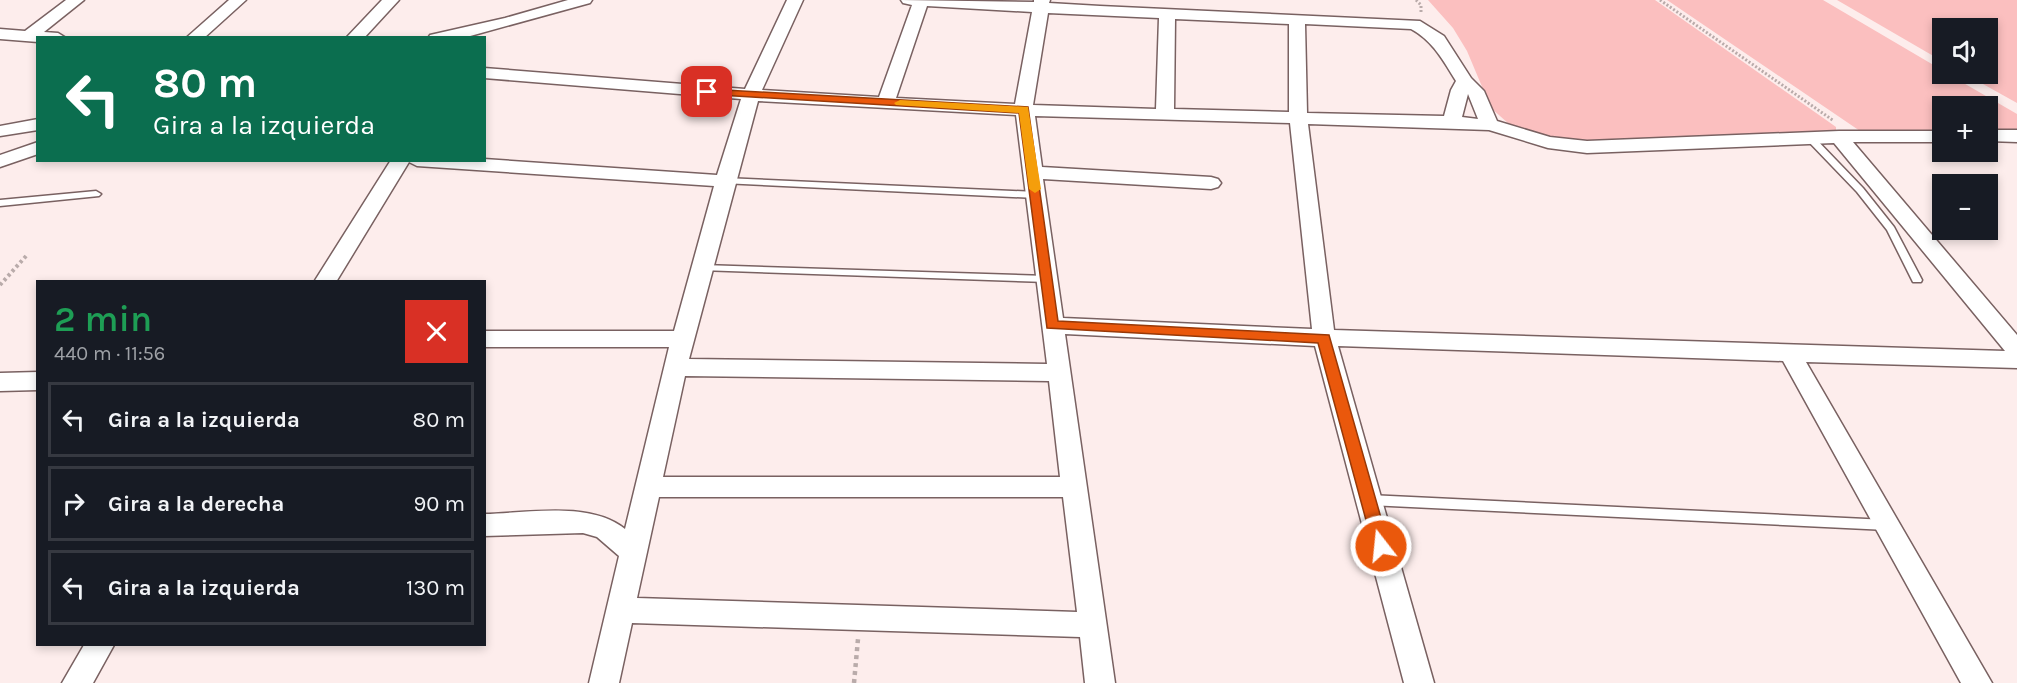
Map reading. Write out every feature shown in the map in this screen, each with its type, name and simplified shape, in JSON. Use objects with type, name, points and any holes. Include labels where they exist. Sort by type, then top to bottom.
[{"type":"street","points":[[28,36],[76,0]]},
{"type":"street","points":[[196,36],[238,0]]},
{"type":"street","points":[[356,36],[391,0]]},
{"type":"street","points":[[447,36],[530,17],[584,0]]},
{"type":"street","points":[[604,683],[675,367],[725,181],[751,95],[795,0]]},
{"type":"street","points":[[909,0],[1041,4],[1167,14],[1414,24],[1438,40],[1481,102],[1490,124]]},
{"type":"street","points":[[886,102],[921,1]]},
{"type":"street","points":[[1041,4],[1024,110],[1100,683]]},
{"type":"street","points":[[1165,113],[1167,14]]},
{"type":"street","points":[[1297,19],[1298,118],[1324,338],[1419,683]]},
{"type":"street","points":[[0,34],[36,37]]},
{"type":"street","points":[[486,74],[751,95],[1024,110],[1490,124],[1548,142],[1587,147],[1810,138],[1932,136]]},
{"type":"street","points":[[1452,122],[1460,90],[1465,81]]},
{"type":"street","points":[[0,130],[36,124]]},
{"type":"street","points":[[1998,136],[2017,136]]},
{"type":"street","points":[[1848,137],[2017,350]]},
{"type":"street","points":[[0,161],[36,148]]},
{"type":"street","points":[[326,280],[400,162]]},
{"type":"street","points":[[446,162],[725,181]]},
{"type":"street","points":[[1034,184],[1211,183]]},
{"type":"street","points":[[1052,325],[1324,338],[2017,360]]},
{"type":"street","points":[[486,339],[682,339]]},
{"type":"street","points":[[1790,353],[1977,683]]},
{"type":"street","points":[[675,367],[1059,373]]},
{"type":"street","points":[[0,382],[36,381]]},
{"type":"street","points":[[648,487],[1074,486]]},
{"type":"street","points":[[486,525],[583,522],[605,528],[635,553]]},
{"type":"street","points":[[621,610],[1093,625]]},
{"type":"street","points":[[77,683],[99,646]]},
{"type":"lane","points":[[1810,138],[1860,190],[1891,229],[1917,280]]},
{"type":"lane","points":[[725,181],[1034,184]]},
{"type":"lane","points":[[0,202],[96,194]]},
{"type":"lane","points":[[703,268],[1047,279]]},
{"type":"lane","points":[[1368,500],[1887,525]]},
{"type":"path","points":[[1660,0],[1848,137]]},
{"type":"path","points":[[0,285],[27,255]]},
{"type":"path","points":[[854,683],[860,618]]},
{"type":"shaded area","points":[[1428,0],[1655,0],[1836,127],[1836,131],[1587,142],[1543,136],[1509,124],[1491,108],[1467,51],[1453,28]]},
{"type":"shaded area","points":[[1667,0],[1823,0],[1932,64],[1932,84],[1965,84],[1986,96],[1932,96],[1932,132],[1860,131]]},
{"type":"shaded area","points":[[1837,0],[2017,0],[2017,103],[1983,84],[1998,84],[1998,18],[1932,18],[1932,55]]},
{"type":"shaded area","points":[[1998,103],[2017,114],[2017,132],[1998,132]]},
{"type":"slow traffic","points":[[900,103],[1024,110],[1035,189]]},
{"type":"route","points":[[707,92],[1024,110],[1052,325],[1324,338],[1381,546]]}]
